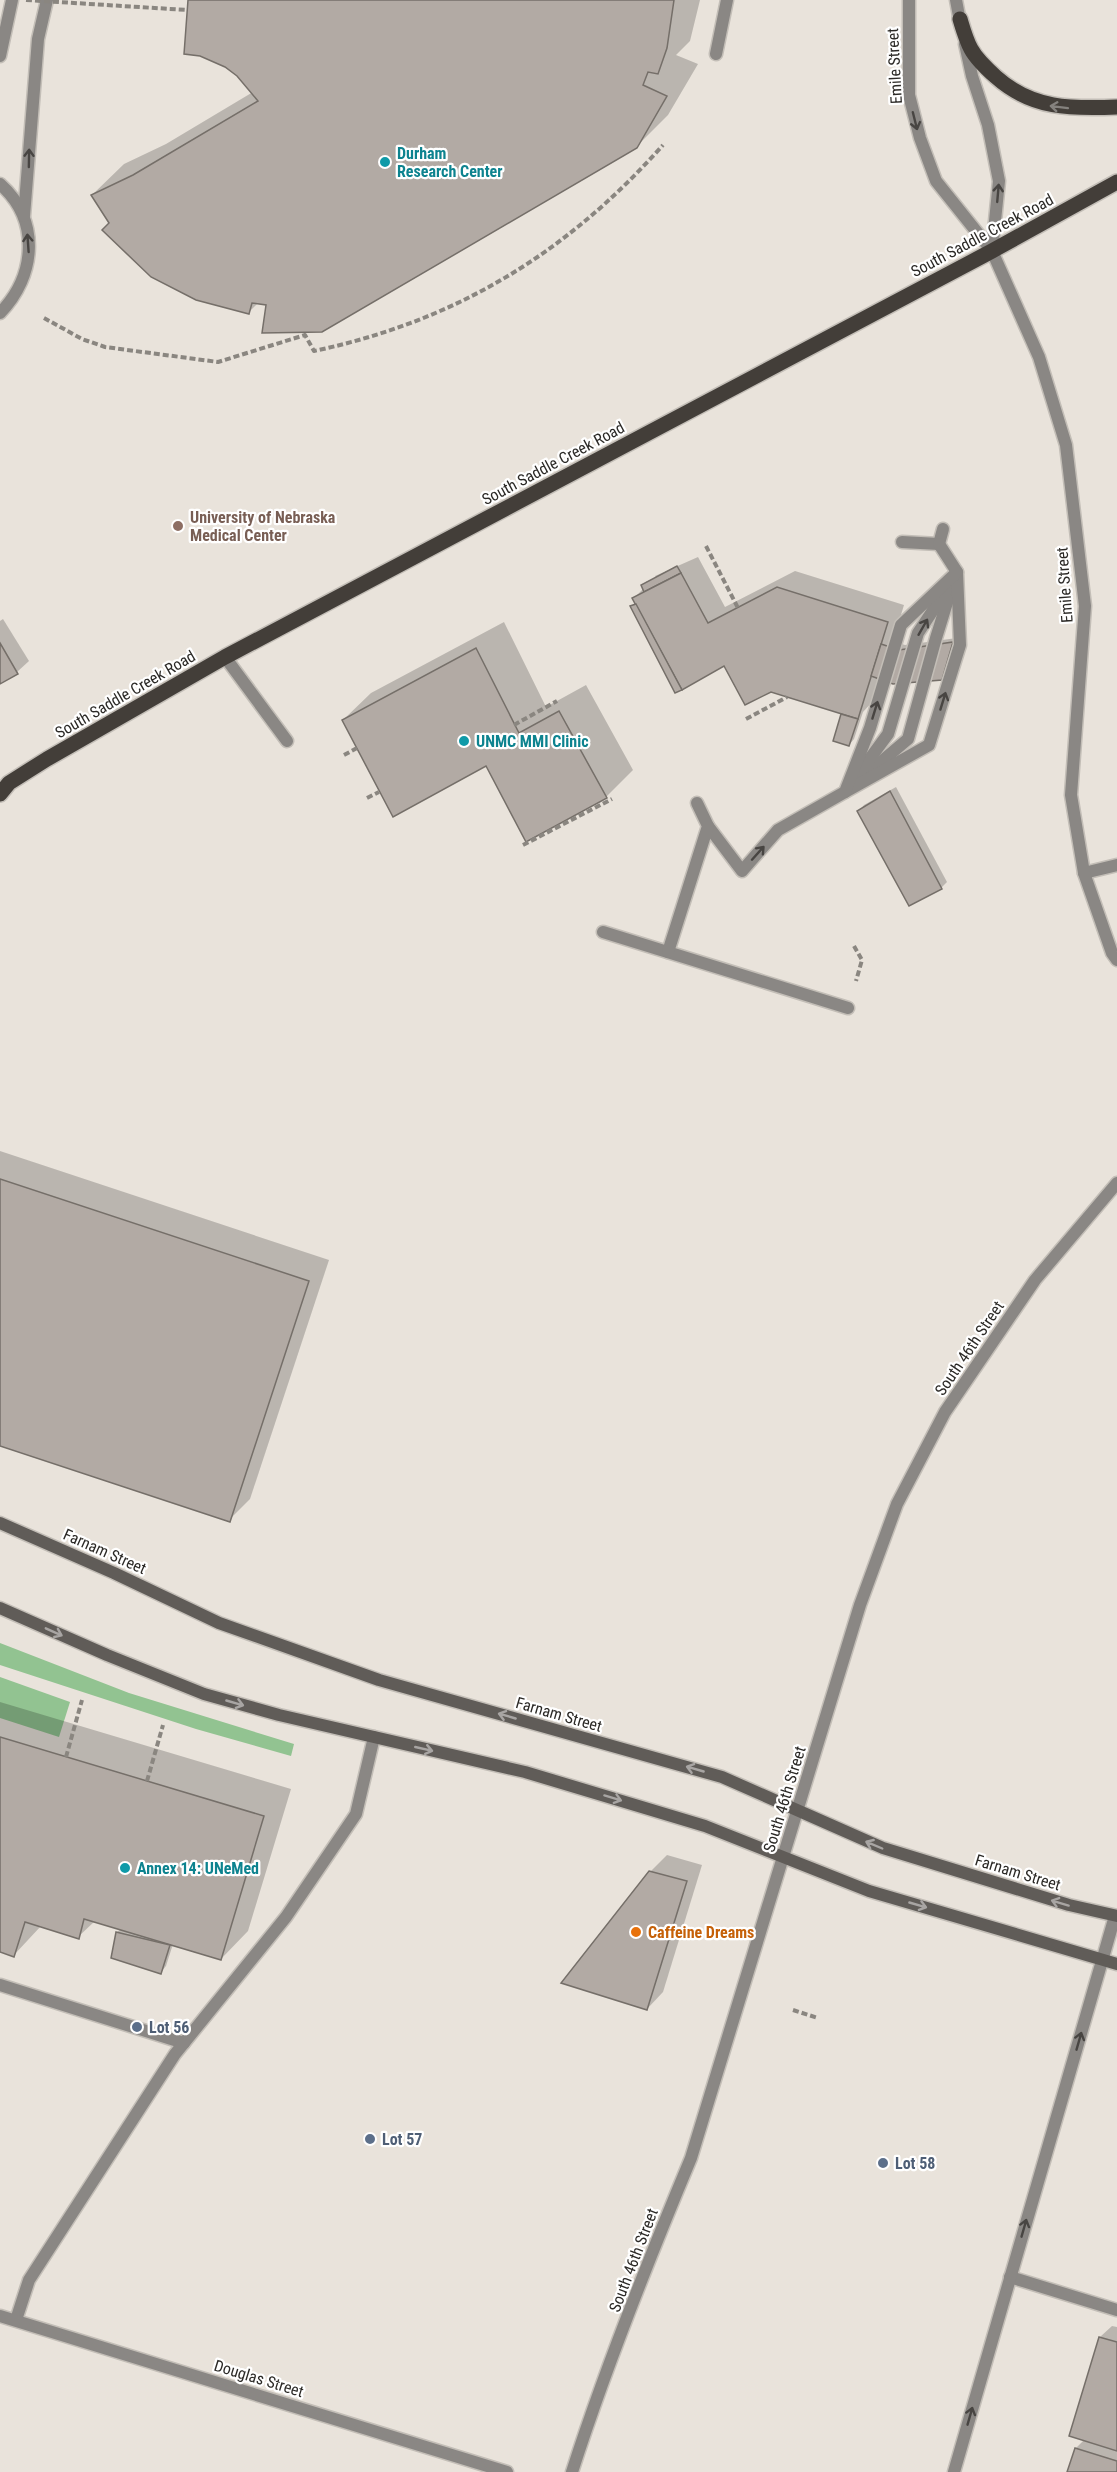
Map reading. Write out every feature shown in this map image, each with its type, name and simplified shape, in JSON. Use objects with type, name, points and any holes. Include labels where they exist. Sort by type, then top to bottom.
[{"type":"main road","points":[[960,19],[972,51],[985,68],[1022,96],[1046,105],[1070,108],[1117,107]]},
{"type":"main road","name":"South Saddle Creek Road","points":[[3,787],[225,657],[992,251],[1117,182]]},
{"type":"main road","name":"Farnam Street","points":[[0,1523],[230,1627],[380,1680],[722,1777],[883,1848],[1069,1905],[1116,1916]]},
{"type":"main road","points":[[0,1608],[204,1694],[279,1715],[525,1772],[705,1826],[869,1891],[1117,1964]]},
{"type":"street","points":[[0,56],[12,0]]},
{"type":"street","points":[[0,313],[14,298],[26,273],[29,244],[24,216],[38,39],[47,0]]},
{"type":"street","points":[[716,54],[728,0]]},
{"type":"street","name":"Emile Street","points":[[909,0],[909,95],[920,138],[936,181],[992,251],[1039,357],[1066,445],[1085,606],[1071,795],[1084,873],[1112,953],[1117,960]]},
{"type":"street","name":"Emile Street","points":[[956,0],[972,76],[988,125],[999,181],[992,251]]},
{"type":"street","points":[[0,184],[9,192],[24,216]]},
{"type":"street","points":[[697,803],[708,826],[741,870],[778,830],[929,745],[960,645],[957,572],[939,544],[943,529]]},
{"type":"street","points":[[902,542],[939,544]]},
{"type":"street","points":[[845,792],[870,728],[901,626],[957,572]]},
{"type":"street","points":[[845,792],[888,734],[918,633],[957,572]]},
{"type":"street","points":[[845,792],[908,740],[957,572]]},
{"type":"street","points":[[225,657],[286,741]]},
{"type":"street","points":[[668,952],[708,826]]},
{"type":"street","points":[[1084,873],[1117,865]]},
{"type":"street","points":[[603,932],[848,1008]]},
{"type":"street","name":"South 46th Street","points":[[572,2472],[588,2422],[658,2237],[691,2158],[860,1605],[897,1504],[945,1412],[1035,1280],[1117,1183]]},
{"type":"street","points":[[16,2320],[29,2280],[175,2054],[286,1917],[356,1814],[374,1737]]},
{"type":"street","points":[[954,2472],[1116,1916]]},
{"type":"street","points":[[0,1985],[184,2043]]},
{"type":"street","points":[[1010,2277],[1117,2310]]},
{"type":"street","name":"Douglas Street","points":[[0,2316],[507,2472]]},
{"type":"path","points":[[26,0],[187,10]]},
{"type":"path","points":[[44,318],[73,335],[105,347],[218,363],[305,335],[314,351],[346,344],[438,313],[483,291],[534,261],[603,208],[663,145]]},
{"type":"path","points":[[706,546],[738,608]]},
{"type":"path","points":[[746,719],[787,697]]},
{"type":"path","points":[[514,725],[557,701]]},
{"type":"path","points":[[344,755],[357,748]]},
{"type":"path","points":[[367,798],[379,792]]},
{"type":"path","points":[[523,845],[612,799]]},
{"type":"path","points":[[854,946],[862,960],[856,981]]},
{"type":"path","points":[[66,1756],[82,1700]]},
{"type":"path","points":[[147,1781],[164,1725]]},
{"type":"path","points":[[793,2010],[819,2018]]},
{"type":"green space","points":[[0,1643],[129,1693],[294,1744],[291,1756],[196,1729],[0,1665]]},
{"type":"green space","points":[[0,1677],[70,1702],[59,1737],[0,1718]]},
{"type":"building","name":"Durham Research Center","points":[[188,0],[674,0],[667,48],[658,74],[648,72],[643,85],[667,96],[637,148],[322,332],[262,333],[266,305],[252,303],[249,314],[196,300],[151,277],[102,230],[109,223],[91,195],[133,175],[258,101],[237,76],[225,67],[200,56],[184,54]]},
{"type":"building","points":[[677,566],[681,573],[644,592],[641,585]]},
{"type":"building","points":[[681,573],[708,623],[777,587],[888,622],[858,719],[771,692],[745,705],[724,666],[682,690],[632,598]]},
{"type":"building","points":[[636,604],[682,690],[675,693],[630,606]]},
{"type":"building","points":[[953,642],[942,680],[893,684],[871,676],[881,644],[899,650]]},
{"type":"building","points":[[0,643],[18,674],[0,684]]},
{"type":"building","name":"UNMC MMI Clinic","points":[[476,648],[519,733],[559,711],[607,798],[526,842],[486,766],[393,817],[342,720]]},
{"type":"building","points":[[841,714],[858,719],[849,746],[833,741]]},
{"type":"building","points":[[890,791],[942,889],[909,906],[857,811]]},
{"type":"building","points":[[0,1179],[309,1281],[230,1522],[0,1446]]},
{"type":"building","name":"Annex 14: UNeMed","points":[[0,1737],[264,1816],[221,1960],[84,1919],[79,1939],[25,1922],[14,1957],[0,1952]]},
{"type":"building","name":"Caffeine Dreams","points":[[649,1871],[687,1881],[647,2010],[561,1983]]},
{"type":"building","points":[[116,1932],[170,1945],[161,1974],[111,1958]]},
{"type":"building","points":[[1099,2337],[1117,2342],[1117,2451],[1069,2436]]},
{"type":"building","points":[[1075,2448],[1117,2461],[1117,2472],[1067,2472]]},
{"type":"place","name":"Durham Research Center","points":[[385,162]]},
{"type":"place","name":"University of Nebraska Medical Center","points":[[178,526]]},
{"type":"place","name":"UNMC MMI Clinic","points":[[464,741]]},
{"type":"place","name":"Annex 14: UNeMed","points":[[125,1868]]},
{"type":"place","name":"Caffeine Dreams","points":[[636,1932]]},
{"type":"place","name":"Lot 56","points":[[137,2027]]},
{"type":"place","name":"Lot 57","points":[[370,2139]]},
{"type":"place","name":"Lot 58","points":[[883,2163]]}]
